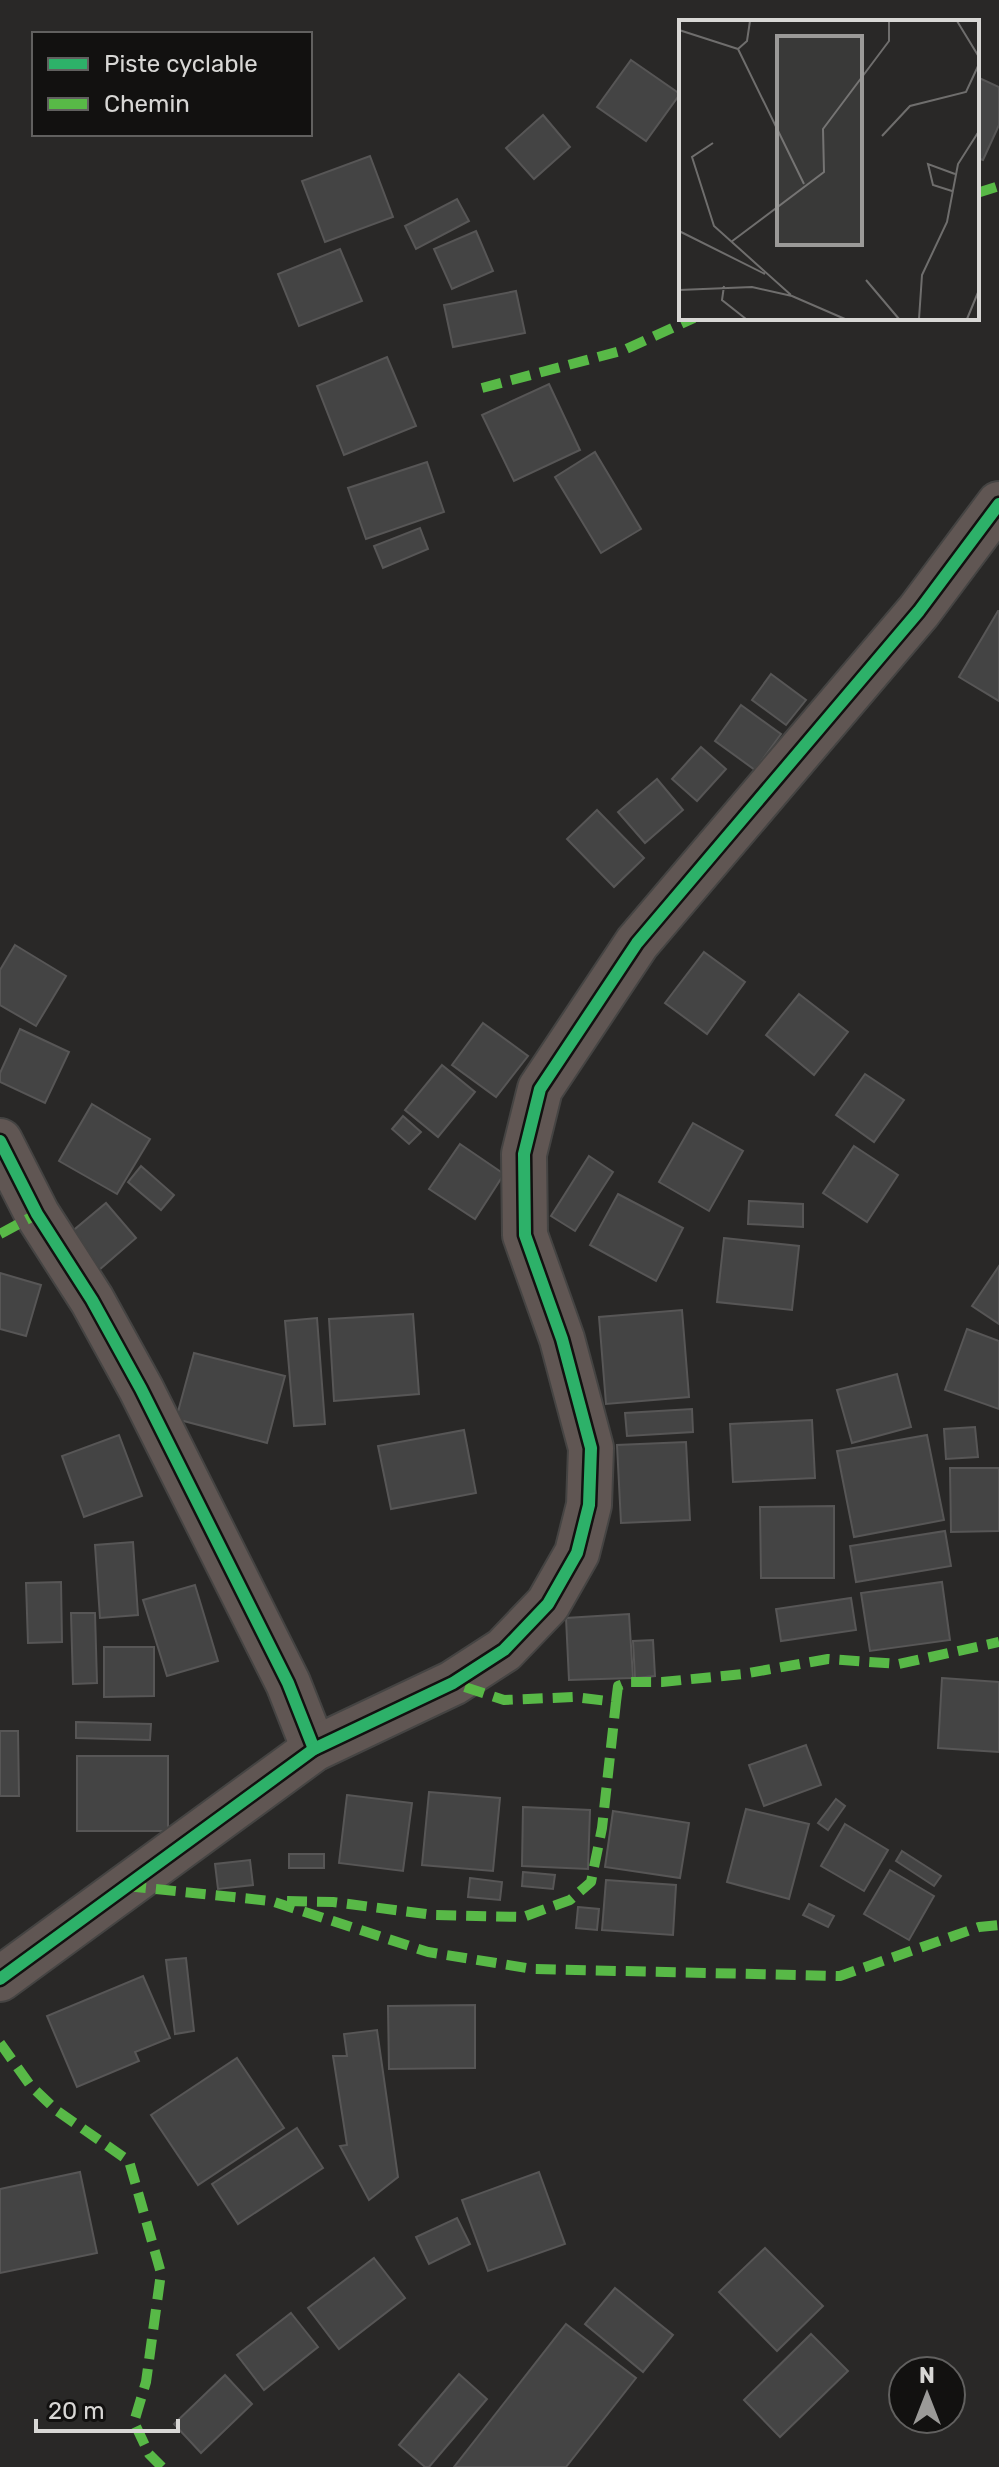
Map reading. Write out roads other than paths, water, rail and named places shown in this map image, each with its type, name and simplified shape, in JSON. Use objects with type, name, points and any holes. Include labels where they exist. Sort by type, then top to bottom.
[{"type":"street","points":[[0,1979],[314,1749],[453,1683],[504,1650],[548,1604],[577,1553],[589,1505],[591,1448],[562,1339],[525,1235],[524,1154],[540,1089],[637,943],[919,611],[999,504]]},
{"type":"street","points":[[0,1141],[37,1214],[92,1300],[141,1389],[288,1683],[314,1749]]}]
